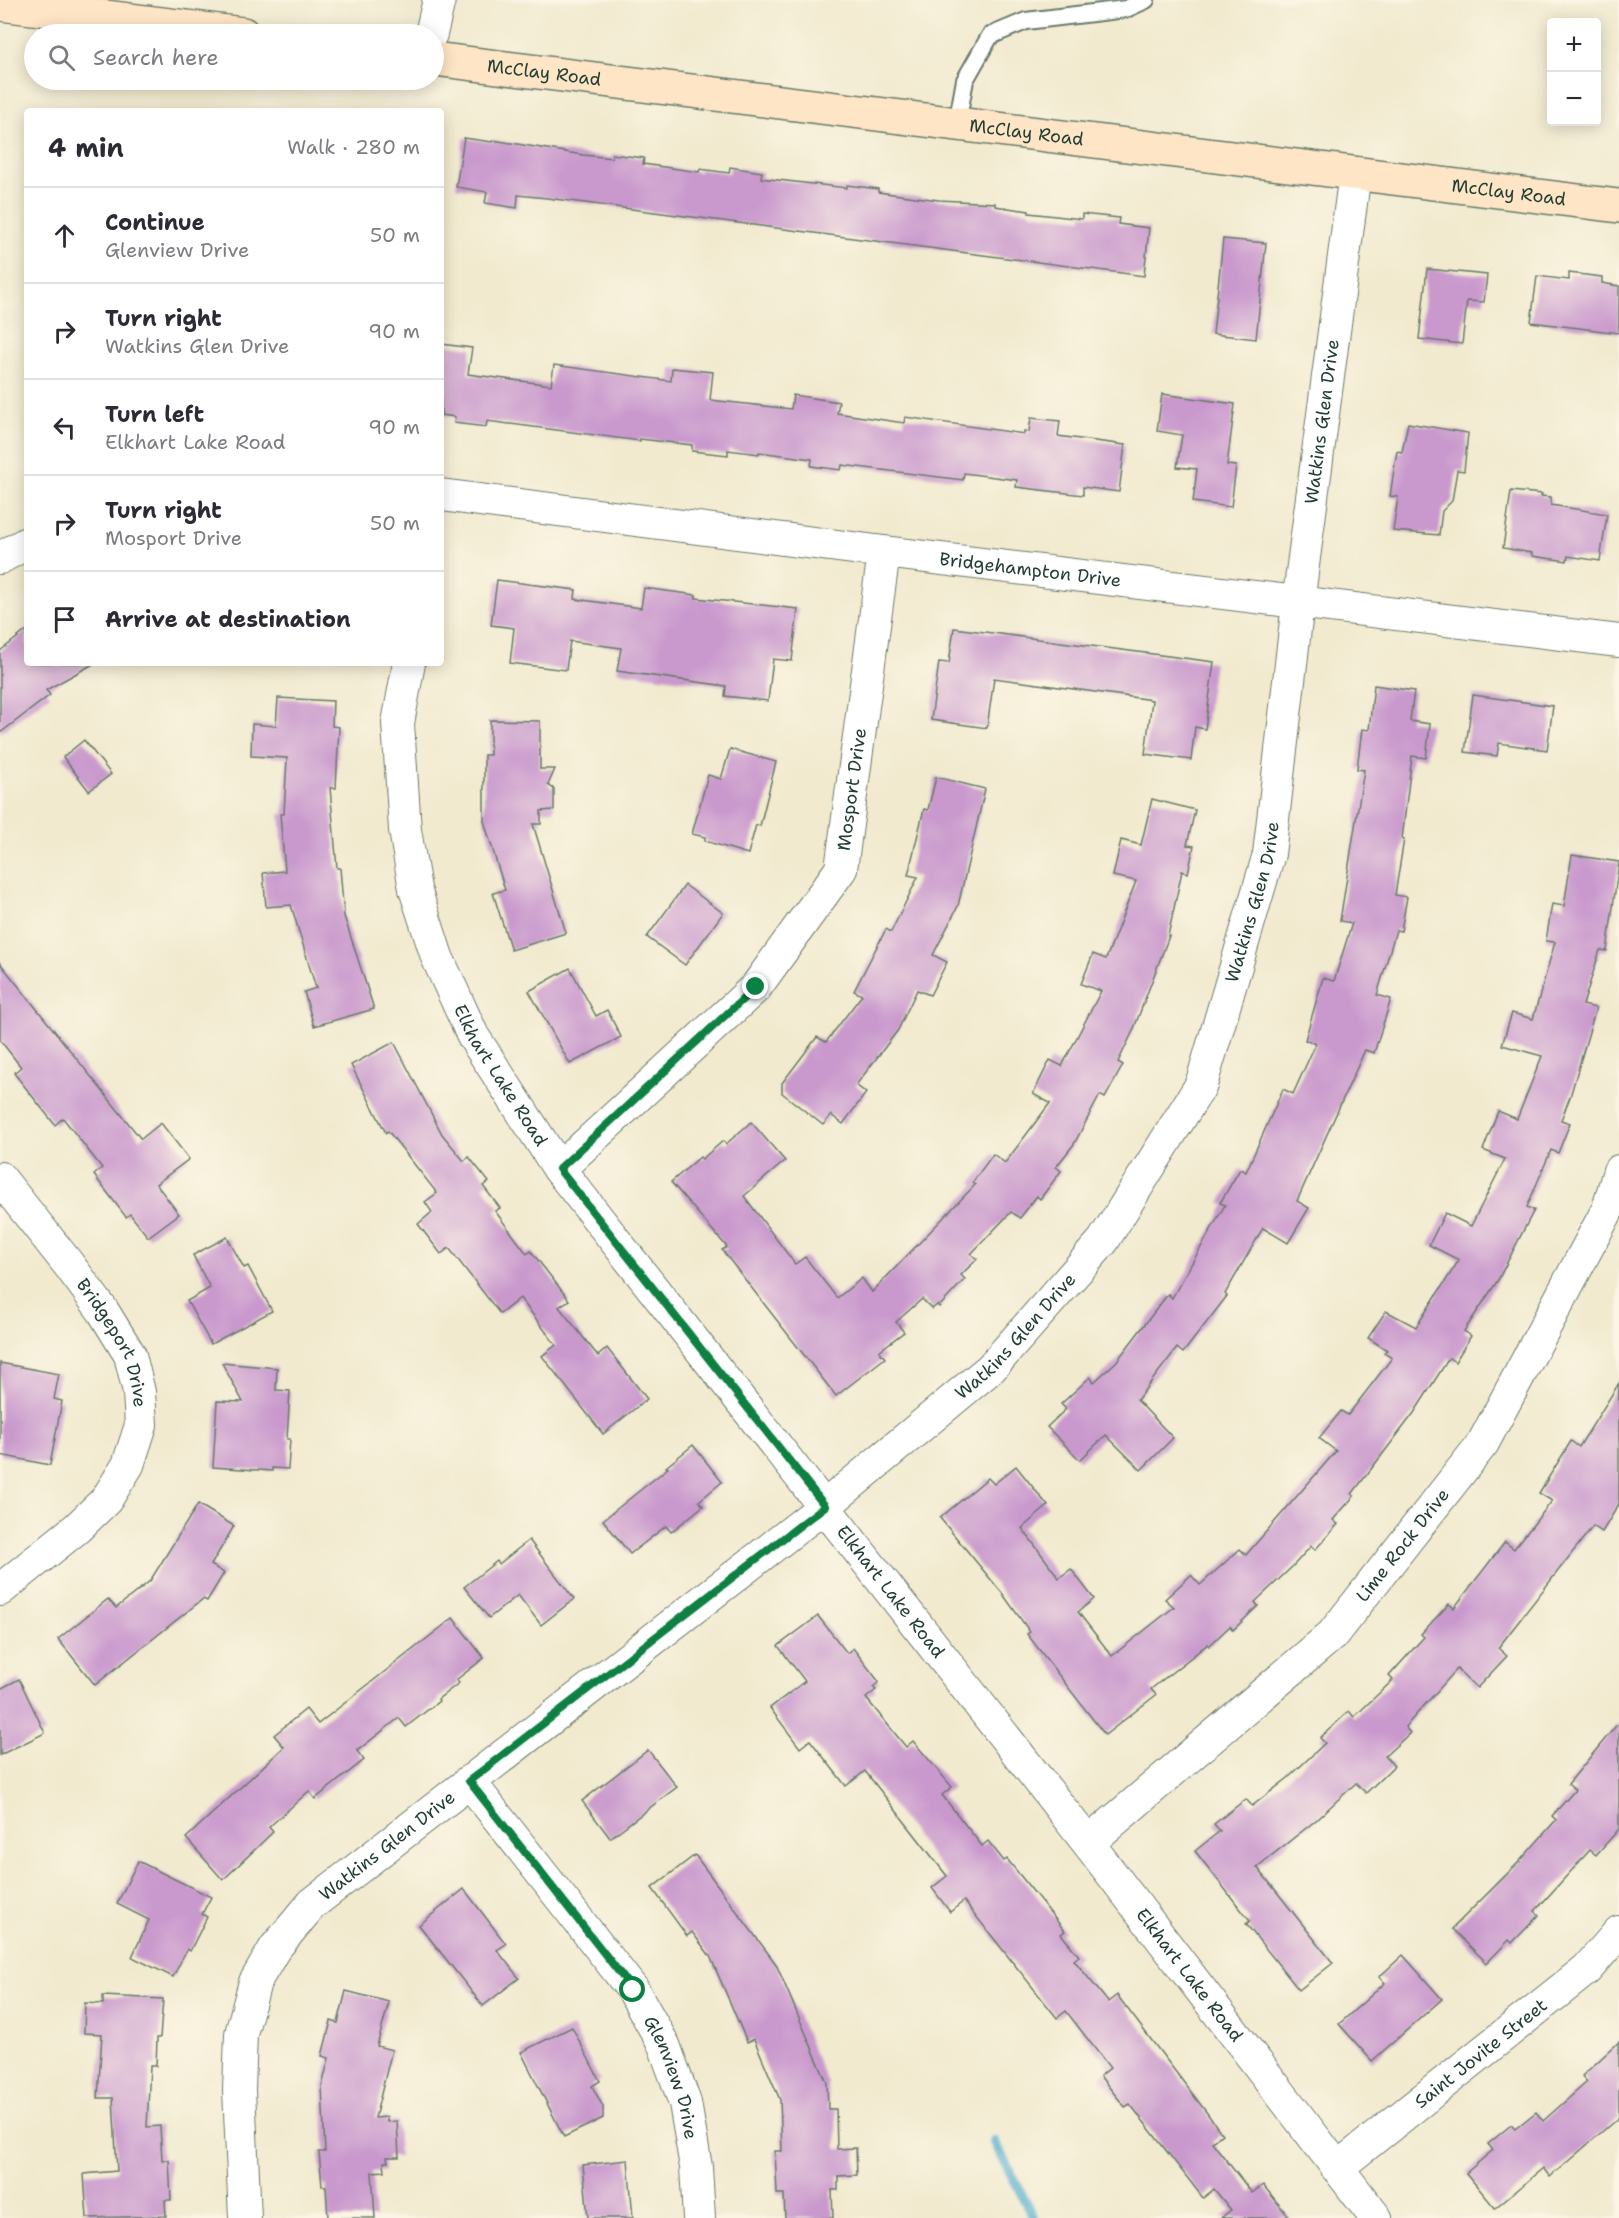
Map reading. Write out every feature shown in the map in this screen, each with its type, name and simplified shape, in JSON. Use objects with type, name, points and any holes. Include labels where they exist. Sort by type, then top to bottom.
[{"type":"main road","points":[[0,4],[162,24]]},
{"type":"main road","name":"McClay Road","points":[[444,60],[1619,206]]},
{"type":"street","points":[[433,24],[439,0]]},
{"type":"street","name":"Watkins Glen Drive","points":[[245,2218],[239,2090],[241,2034],[255,1982],[274,1948],[312,1904],[825,1506],[991,1368],[1103,1241],[1201,1085],[1269,854],[1298,603],[1355,173]]},
{"type":"street","name":"Bridgehampton Drive","points":[[444,495],[884,552],[1619,641]]},
{"type":"street","points":[[0,558],[24,545]]},
{"type":"street","name":"Mosport Drive","points":[[559,1169],[756,987],[841,869],[884,552]]},
{"type":"street","name":"Elkhart Lake Road","points":[[408,666],[398,723],[405,830],[415,890],[437,957],[473,1036],[559,1169],[1088,1843],[1376,2218]]},
{"type":"street","name":"Lime Rock Drive","points":[[1088,1843],[1332,1635],[1483,1443],[1608,1209],[1619,1171]]},
{"type":"street","name":"Bridgeport Drive","points":[[0,1178],[76,1274],[103,1311],[130,1355],[139,1392],[141,1425],[128,1465],[105,1500],[77,1528],[0,1590]]},
{"type":"street","name":"Glenview Drive","points":[[469,1781],[633,1990],[664,2045],[685,2103],[696,2167],[699,2218]]},
{"type":"street","name":"Saint Jovite Street","points":[[1337,2168],[1587,1969],[1619,1932]]},
{"type":"lane","points":[[957,124],[965,80],[990,36],[1026,21],[1126,9],[1146,0]]},
{"type":"building","points":[[464,138],[492,142],[493,140],[583,155],[612,158],[612,154],[644,158],[643,164],[699,172],[700,169],[729,173],[730,167],[762,172],[761,178],[847,188],[847,185],[878,189],[878,192],[939,200],[995,203],[995,206],[1029,211],[1029,213],[1082,219],[1082,214],[1119,218],[1118,224],[1149,228],[1144,276],[547,198],[518,195],[517,208],[485,203],[487,192],[456,187]]},
{"type":"building","points":[[1223,239],[1266,243],[1256,339],[1213,334]]},
{"type":"building","points":[[1427,269],[1487,275],[1484,302],[1467,301],[1462,344],[1419,339]]},
{"type":"building","points":[[1569,273],[1602,277],[1602,283],[1619,286],[1619,333],[1531,322],[1537,276],[1569,280]]},
{"type":"building","points":[[444,344],[472,348],[468,374],[551,385],[554,365],[671,381],[672,368],[713,372],[710,400],[791,409],[793,395],[839,402],[837,413],[904,423],[905,417],[1024,434],[1024,431],[1029,432],[1031,418],[1060,421],[1058,436],[1125,445],[1119,492],[1083,487],[1083,495],[1016,487],[1017,480],[964,473],[963,480],[842,465],[841,470],[811,466],[812,459],[759,452],[759,454],[728,450],[728,455],[692,451],[692,445],[640,439],[640,441],[487,421],[486,427],[454,423],[455,417],[444,415]]},
{"type":"building","points":[[1162,394],[1235,404],[1227,465],[1236,466],[1231,507],[1193,502],[1197,469],[1177,467],[1182,435],[1157,431]]},
{"type":"building","points":[[1408,423],[1468,433],[1464,471],[1457,470],[1452,501],[1442,511],[1439,535],[1393,531],[1398,497],[1390,496],[1397,451],[1402,452]]},
{"type":"building","points":[[1511,491],[1542,494],[1541,496],[1551,497],[1551,505],[1607,514],[1600,561],[1568,556],[1567,561],[1532,556],[1532,553],[1503,548]]},
{"type":"building","points":[[497,580],[576,590],[575,599],[641,608],[644,588],[696,595],[696,598],[798,609],[792,661],[773,659],[768,701],[725,696],[726,686],[617,671],[621,648],[570,641],[566,670],[510,663],[514,628],[491,625]]},
{"type":"building","points":[[954,628],[1214,662],[1205,729],[1195,727],[1191,760],[1145,754],[1152,700],[994,678],[987,728],[931,720],[939,662],[949,663]]},
{"type":"building","points":[[24,632],[24,666],[90,666],[46,690],[50,695],[0,733],[0,651]]},
{"type":"building","points":[[1374,685],[1414,691],[1410,721],[1430,724],[1426,758],[1412,756],[1402,839],[1404,839],[1395,895],[1407,897],[1401,931],[1396,930],[1377,995],[1391,999],[1374,1053],[1365,1050],[1297,1201],[1309,1208],[1288,1243],[1263,1228],[1225,1294],[1227,1296],[1183,1353],[1177,1348],[1137,1400],[1173,1438],[1141,1470],[1106,1435],[1080,1460],[1047,1427],[1066,1409],[1061,1404],[1090,1377],[1094,1382],[1116,1362],[1168,1294],[1172,1298],[1225,1205],[1220,1203],[1240,1169],[1246,1172],[1283,1089],[1293,1094],[1316,1043],[1305,1040],[1323,978],[1334,981],[1352,923],[1340,921],[1364,770],[1357,769],[1362,729],[1369,730]]},
{"type":"building","points":[[1473,695],[1553,706],[1547,750],[1499,743],[1497,756],[1465,752]]},
{"type":"building","points":[[278,698],[333,701],[332,726],[339,727],[336,788],[330,788],[337,868],[340,868],[344,916],[374,1009],[314,1026],[304,992],[316,988],[291,905],[266,907],[263,873],[285,871],[280,814],[284,814],[287,758],[251,756],[252,724],[276,726]]},
{"type":"building","points":[[490,720],[540,721],[540,769],[555,769],[548,785],[554,789],[554,810],[541,811],[541,824],[533,824],[566,933],[511,950],[493,893],[505,890],[484,821],[484,755],[490,755]]},
{"type":"building","points":[[84,740],[111,774],[89,791],[63,757]]},
{"type":"building","points":[[730,749],[776,762],[760,826],[756,825],[748,854],[705,841],[705,837],[692,834],[708,775],[721,779]]},
{"type":"building","points":[[936,777],[985,789],[958,906],[933,955],[947,962],[930,995],[917,990],[898,1030],[856,1085],[866,1093],[843,1124],[831,1115],[823,1125],[782,1093],[782,1083],[817,1037],[826,1042],[862,995],[854,991],[886,929],[891,932],[918,877],[908,875],[924,809],[928,810]]},
{"type":"building","points":[[1152,799],[1195,810],[1187,845],[1194,846],[1188,873],[1182,871],[1169,936],[1133,1031],[1118,1062],[1123,1065],[1105,1098],[1100,1095],[1074,1144],[1056,1167],[1061,1171],[1040,1199],[1037,1196],[1020,1218],[1011,1212],[971,1254],[977,1259],[961,1275],[965,1279],[939,1307],[937,1305],[932,1309],[922,1299],[896,1322],[904,1332],[879,1351],[885,1358],[836,1396],[722,1250],[727,1247],[671,1182],[723,1141],[726,1144],[751,1122],[785,1161],[744,1196],[795,1264],[805,1257],[837,1298],[862,1278],[872,1292],[975,1185],[972,1183],[993,1154],[1005,1163],[1050,1103],[1033,1094],[1050,1060],[1062,1066],[1101,991],[1081,984],[1093,954],[1106,959],[1136,881],[1113,876],[1121,840],[1141,845]]},
{"type":"building","points":[[1572,855],[1619,862],[1607,951],[1600,950],[1583,1005],[1596,1008],[1561,1120],[1570,1123],[1558,1153],[1551,1150],[1527,1207],[1534,1210],[1498,1280],[1464,1331],[1471,1336],[1455,1362],[1449,1358],[1414,1413],[1352,1494],[1354,1496],[1333,1520],[1338,1524],[1315,1550],[1311,1546],[1255,1602],[1258,1606],[1233,1630],[1230,1626],[1209,1646],[1208,1644],[1151,1689],[1156,1695],[1105,1735],[1027,1634],[1030,1632],[1002,1593],[940,1518],[988,1478],[994,1484],[1016,1466],[1048,1506],[1022,1528],[1059,1578],[1071,1569],[1094,1599],[1078,1612],[1112,1656],[1174,1607],[1165,1599],[1191,1575],[1200,1585],[1240,1549],[1246,1555],[1336,1451],[1319,1438],[1341,1411],[1348,1415],[1392,1358],[1384,1353],[1387,1350],[1368,1338],[1386,1311],[1416,1327],[1459,1260],[1429,1245],[1445,1213],[1471,1226],[1505,1159],[1483,1150],[1498,1111],[1517,1119],[1542,1056],[1502,1045],[1512,1013],[1533,1019],[1555,942],[1546,941],[1552,904],[1564,906]]},
{"type":"building","points":[[685,885],[723,913],[685,965],[647,937]]},
{"type":"building","points":[[0,963],[141,1139],[161,1123],[189,1159],[156,1184],[179,1214],[148,1237],[130,1214],[126,1217],[94,1175],[102,1168],[63,1118],[55,1125],[14,1073],[21,1067],[0,1040]]},
{"type":"building","points":[[570,968],[596,1016],[607,1010],[621,1037],[570,1064],[529,991]]},
{"type":"building","points":[[394,1042],[442,1134],[464,1161],[469,1157],[489,1182],[483,1186],[500,1208],[495,1211],[527,1254],[531,1251],[569,1300],[559,1307],[598,1356],[607,1348],[647,1399],[603,1434],[542,1356],[556,1345],[520,1298],[500,1314],[449,1248],[441,1254],[418,1224],[432,1212],[425,1202],[437,1193],[388,1131],[386,1133],[351,1065]]},
{"type":"building","points":[[227,1237],[244,1268],[248,1266],[272,1311],[211,1344],[187,1301],[210,1288],[193,1255]]},
{"type":"building","points":[[0,1363],[59,1374],[54,1399],[62,1401],[50,1465],[0,1455]]},
{"type":"building","points":[[222,1363],[277,1368],[276,1390],[290,1391],[288,1469],[272,1468],[272,1471],[213,1467],[217,1401],[243,1402]]},
{"type":"building","points":[[1619,1383],[1619,1504],[1602,1532],[1593,1526],[1498,1648],[1507,1656],[1477,1688],[1457,1669],[1405,1727],[1410,1733],[1385,1756],[1394,1766],[1366,1793],[1356,1783],[1315,1821],[1257,1867],[1333,1963],[1299,1990],[1246,1924],[1250,1921],[1195,1851],[1220,1831],[1214,1824],[1246,1799],[1252,1806],[1288,1778],[1325,1743],[1320,1738],[1349,1711],[1354,1717],[1393,1680],[1389,1676],[1424,1637],[1421,1634],[1449,1604],[1454,1608],[1505,1542],[1514,1549],[1552,1501],[1539,1493],[1571,1441],[1579,1447]]},
{"type":"building","points":[[693,1445],[722,1482],[699,1501],[703,1506],[671,1532],[666,1526],[630,1554],[603,1520]]},
{"type":"building","points":[[198,1504],[234,1526],[211,1565],[224,1573],[207,1601],[203,1599],[95,1685],[58,1639],[108,1599],[116,1608],[150,1581]]},
{"type":"building","points":[[529,1540],[574,1599],[541,1625],[518,1595],[489,1618],[464,1587],[497,1561],[499,1564]]},
{"type":"building","points":[[818,1616],[847,1653],[853,1648],[879,1682],[873,1687],[876,1690],[866,1698],[906,1747],[913,1741],[952,1787],[942,1795],[982,1846],[988,1841],[1004,1861],[1007,1859],[1065,1931],[1061,1934],[1079,1956],[1074,1960],[1108,2002],[1117,1995],[1207,2113],[1222,2134],[1212,2142],[1252,2193],[1263,2185],[1290,2218],[1221,2218],[1231,2210],[1214,2189],[1203,2198],[1130,2104],[1125,2107],[1100,2076],[1110,2068],[1066,2011],[1057,2018],[964,1901],[950,1912],[932,1888],[947,1876],[865,1771],[846,1786],[810,1740],[800,1748],[770,1708],[805,1681],[778,1646]]},
{"type":"building","points":[[453,1618],[484,1658],[456,1680],[459,1683],[438,1699],[439,1701],[406,1727],[399,1718],[357,1751],[364,1760],[315,1799],[309,1791],[269,1827],[273,1832],[223,1880],[186,1838],[284,1747],[274,1735],[306,1709],[318,1724]]},
{"type":"building","points":[[19,1679],[45,1733],[0,1755],[0,1689]]},
{"type":"building","points":[[1619,1722],[1619,1829],[1596,1855],[1590,1850],[1535,1911],[1539,1915],[1512,1943],[1509,1940],[1487,1963],[1452,1929],[1520,1861],[1556,1820],[1552,1816],[1575,1790],[1568,1784]]},
{"type":"building","points":[[648,1750],[677,1787],[610,1838],[582,1801]]},
{"type":"building","points":[[695,1855],[776,1964],[827,2083],[828,2109],[836,2109],[837,2149],[856,2148],[857,2175],[838,2176],[838,2190],[832,2190],[833,2218],[785,2218],[784,2194],[777,2194],[775,2151],[782,2151],[780,2100],[754,2039],[747,2042],[710,1956],[692,1932],[687,1936],[652,1888]]},
{"type":"building","points":[[138,1861],[211,1897],[202,1914],[207,1917],[190,1951],[187,1949],[173,1977],[132,1957],[149,1920],[117,1904]]},
{"type":"building","points":[[464,1889],[506,1944],[497,1950],[519,1978],[483,2006],[419,1925]]},
{"type":"building","points":[[1403,1955],[1442,1999],[1372,2061],[1339,2024],[1385,1983],[1379,1977]]},
{"type":"building","points":[[346,1991],[389,2002],[377,2046],[392,2050],[375,2118],[387,2117],[387,2122],[397,2121],[399,2157],[387,2157],[388,2162],[384,2162],[385,2171],[372,2172],[375,2218],[328,2218],[326,2186],[322,2186],[319,2152],[325,2152],[322,2086],[329,2058],[322,2056],[331,2021],[338,2023]]},
{"type":"building","points":[[103,1996],[163,1999],[160,2038],[157,2038],[156,2066],[150,2066],[147,2127],[160,2126],[162,2160],[169,2160],[171,2200],[165,2200],[166,2216],[87,2218],[84,2174],[117,2171],[113,2098],[98,2098],[102,2034],[84,2033],[85,2003],[103,2004]]},
{"type":"building","points":[[572,2027],[600,2081],[592,2086],[603,2107],[603,2118],[564,2137],[521,2052]]},
{"type":"building","points":[[1619,2042],[1619,2117],[1550,2177],[1543,2168],[1495,2208],[1466,2173],[1493,2150],[1488,2144],[1511,2125],[1515,2129],[1536,2112],[1543,2121],[1587,2082],[1582,2076]]},
{"type":"building","points":[[628,2160],[633,2218],[588,2218],[583,2165]]},
{"type":"waterway","points":[[994,2141],[1034,2218]]},
{"type":"route","points":[[633,1990],[469,1781],[825,1506],[559,1169],[756,987]]}]
